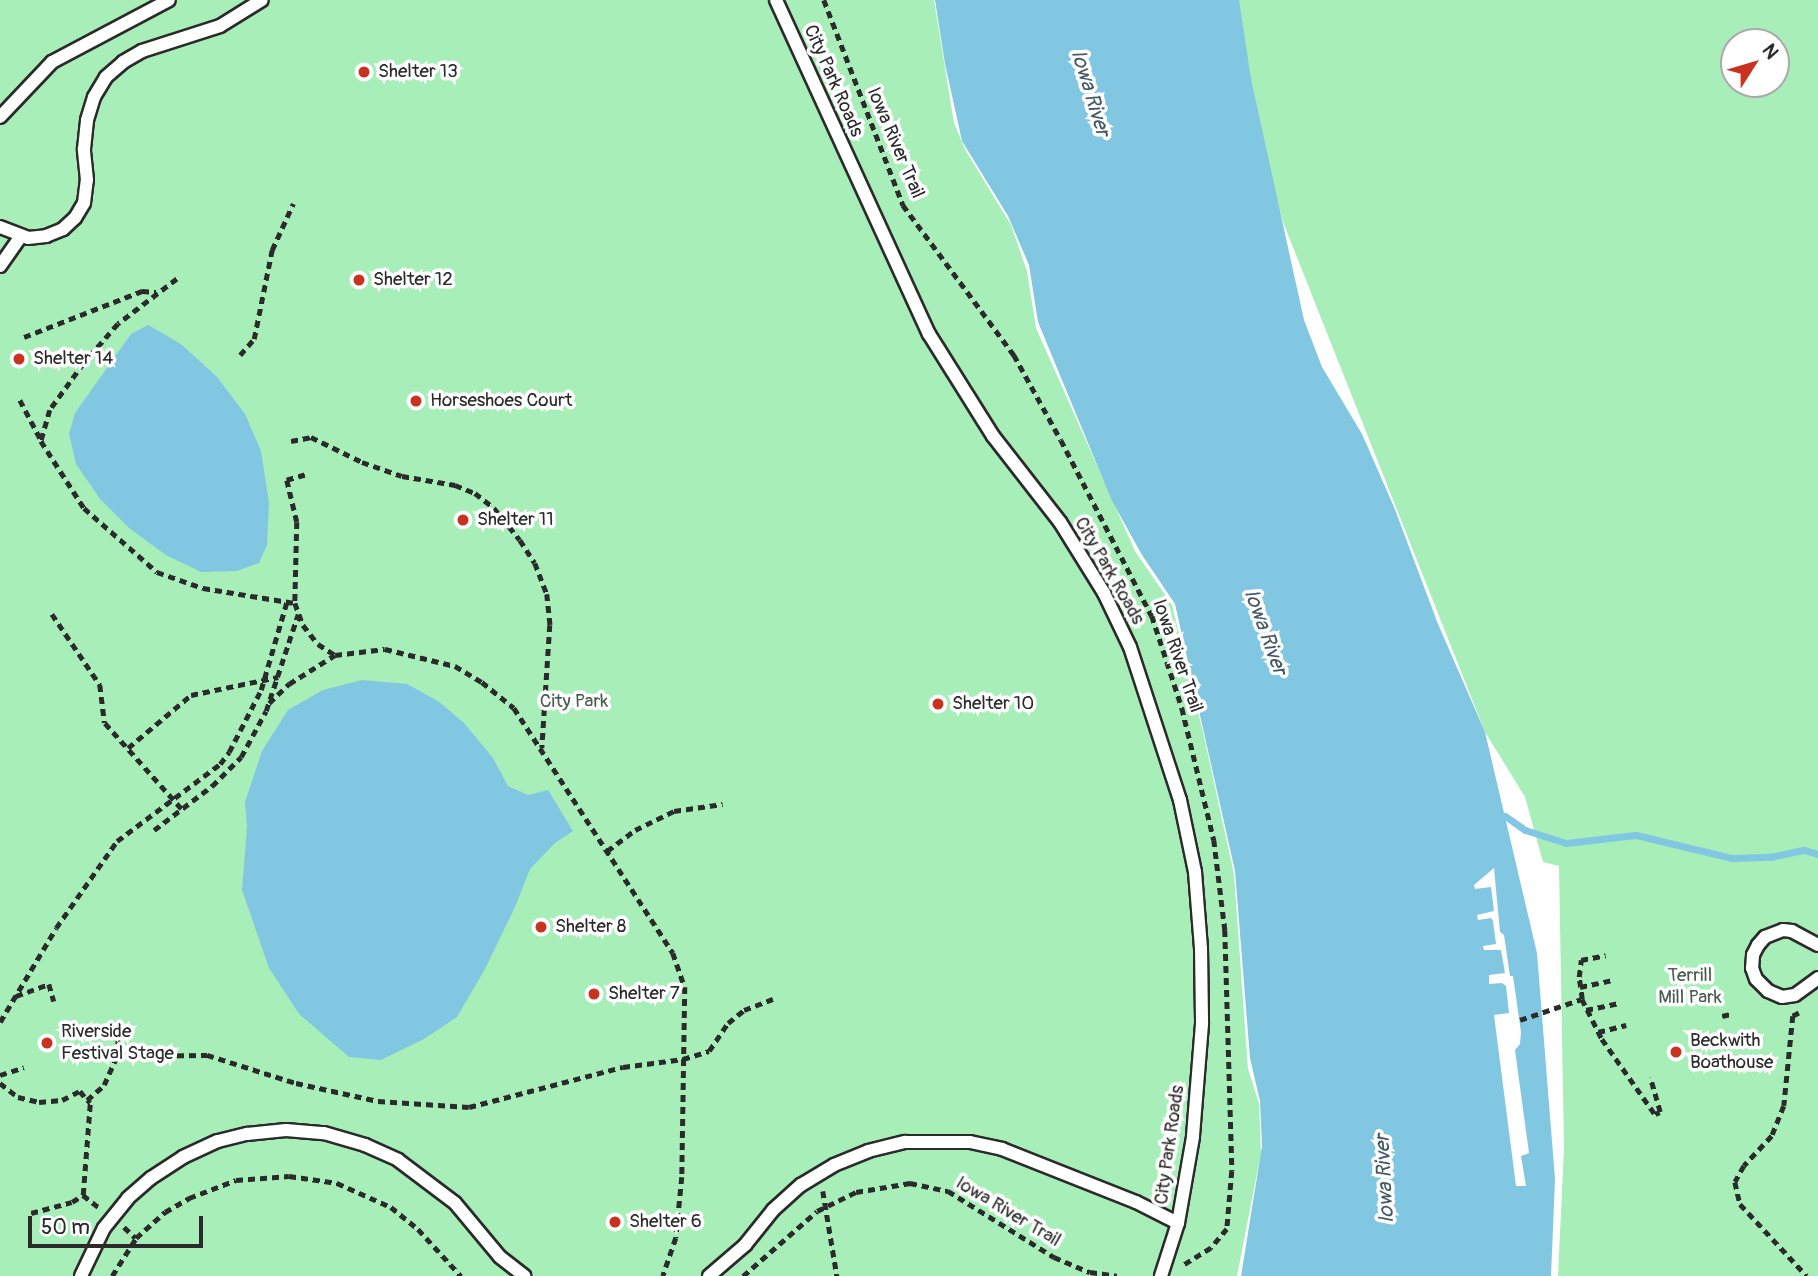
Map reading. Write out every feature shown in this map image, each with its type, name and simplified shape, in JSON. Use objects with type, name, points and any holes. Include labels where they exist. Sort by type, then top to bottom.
[{"type":"lane","points":[[0,117],[52,62],[170,0]]},
{"type":"lane","points":[[0,227],[21,236],[46,236],[63,229],[75,218],[84,203],[87,120],[94,97],[106,77],[122,62],[142,51],[220,26],[262,0]]},
{"type":"lane","name":"City Park Roads","points":[[776,0],[929,334],[993,436],[1060,522],[1104,593],[1130,647],[1181,800],[1195,872],[1201,948],[1200,1062],[1193,1138],[1178,1223],[1161,1276]]},
{"type":"lane","points":[[0,266],[21,236]]},
{"type":"lane","points":[[1818,945],[1792,931],[1783,930],[1765,937],[1758,945],[1753,955],[1752,968],[1756,979],[1768,992],[1782,997],[1795,995],[1818,978]]},
{"type":"lane","points":[[81,1276],[104,1228],[128,1198],[150,1178],[183,1157],[218,1142],[247,1134],[286,1130],[324,1133],[365,1145],[398,1160],[455,1203],[500,1257],[524,1276]]},
{"type":"lane","name":"City Park Roads","points":[[709,1276],[745,1245],[773,1210],[818,1175],[868,1151],[905,1142],[970,1142],[1002,1149],[1136,1202],[1178,1223]]},
{"type":"path","name":"Iowa River Trail","points":[[824,0],[903,205],[1014,355],[1152,616],[1182,708],[1214,840],[1225,930],[1232,1191],[1227,1229],[1211,1248],[1161,1276]]},
{"type":"path","points":[[240,355],[254,340],[272,250],[293,204]]},
{"type":"path","points":[[41,441],[50,410],[84,363],[118,324],[177,279]]},
{"type":"path","points":[[24,337],[142,291],[157,292]]},
{"type":"path","points":[[20,400],[41,441],[83,508],[157,572],[203,588],[295,603]]},
{"type":"path","points":[[291,441],[311,437],[362,462],[402,476],[455,485],[475,493],[494,508],[535,563],[547,594],[550,670],[542,749]]},
{"type":"path","points":[[305,475],[287,480],[297,522],[295,603],[303,625],[318,644],[335,655]]},
{"type":"path","points":[[0,1022],[56,928],[117,841],[220,764],[229,752],[264,677],[287,601]]},
{"type":"path","points":[[154,830],[212,786],[241,757],[268,704],[298,612]]},
{"type":"path","points":[[52,614],[100,685],[106,723],[182,809]]},
{"type":"path","points":[[268,704],[289,684],[335,655],[385,649],[455,666],[482,682],[514,708],[673,953],[685,987],[680,1189],[676,1238],[663,1276]]},
{"type":"path","points":[[128,748],[191,695],[264,677],[278,677]]},
{"type":"path","points":[[607,851],[635,830],[674,811],[723,804]]},
{"type":"path","points":[[1606,955],[1581,960],[1582,999],[1598,1032],[1655,1114],[1660,1112],[1650,1077]]},
{"type":"path","points":[[1580,987],[1613,980]]},
{"type":"path","points":[[15,996],[49,984],[54,1001]]},
{"type":"path","points":[[117,1056],[206,1055],[296,1083],[352,1096],[416,1106],[469,1107],[622,1067],[683,1059],[709,1051],[728,1023],[744,1010],[773,999]]},
{"type":"path","points":[[1520,1020],[1582,999]]},
{"type":"path","points":[[1586,1010],[1619,1003]]},
{"type":"path","points":[[1807,1276],[1740,1204],[1735,1182],[1744,1166],[1772,1136],[1780,1116],[1789,1075],[1793,1016],[1810,1007]]},
{"type":"path","points":[[1723,1016],[1731,1014]]},
{"type":"path","points":[[1598,1032],[1626,1025]]},
{"type":"path","points":[[87,1100],[104,1085],[117,1056],[118,1036]]},
{"type":"path","points":[[0,1075],[24,1067]]},
{"type":"path","points":[[0,1083],[18,1097],[40,1102],[62,1100],[79,1091],[90,1103],[83,1195],[72,1202],[31,1213]]},
{"type":"path","points":[[818,1175],[827,1207],[837,1276]]},
{"type":"path","points":[[112,1276],[136,1238],[165,1212],[189,1198],[236,1180],[289,1176],[337,1184],[391,1207],[418,1229],[461,1276]]},
{"type":"path","name":"Iowa River Trail","points":[[743,1276],[792,1231],[827,1207],[856,1192],[910,1183],[948,1191],[1054,1257],[1090,1272],[1117,1276]]},
{"type":"green space","name":"City Park","points":[[0,0],[934,0],[954,123],[966,151],[1011,225],[1027,271],[1036,328],[1135,551],[1172,605],[1203,732],[1234,874],[1248,1069],[1259,1103],[1261,1153],[1237,1276],[0,1276]]},
{"type":"green space","name":"Terrill Mill Park","points":[[1223,0],[1818,0],[1818,1276],[1558,1276],[1564,1148],[1559,866],[1543,862],[1525,797],[1485,732],[1283,222]]},
{"type":"water","name":"Iowa River","points":[[935,0],[1239,0],[1251,79],[1304,320],[1322,367],[1362,434],[1394,507],[1438,624],[1485,732],[1537,953],[1555,1179],[1551,1276],[1241,1276],[1262,1146],[1260,1101],[1250,1058],[1235,871],[1175,604],[1142,555],[1112,501],[1038,322],[1029,265],[1008,216],[962,141],[945,64]]},
{"type":"water","points":[[148,325],[181,344],[217,377],[245,414],[261,451],[269,503],[267,545],[259,563],[237,571],[201,572],[166,555],[129,528],[100,499],[76,464],[69,434],[75,413],[131,334]]},
{"type":"water","points":[[362,680],[407,684],[438,701],[464,723],[493,758],[508,786],[528,795],[548,790],[573,831],[555,843],[530,869],[485,969],[457,1017],[424,1039],[381,1060],[349,1057],[299,1014],[269,968],[242,890],[247,827],[245,802],[262,751],[288,710],[323,690]]},
{"type":"pier","points":[[1494,868],[1500,932],[1504,935],[1510,976],[1513,976],[1521,1032],[1520,1044],[1515,1050],[1529,1153],[1521,1156],[1526,1186],[1516,1186],[1494,1015],[1509,1013],[1506,986],[1502,983],[1489,984],[1489,975],[1505,973],[1501,950],[1484,950],[1483,946],[1496,944],[1493,921],[1491,918],[1478,920],[1477,915],[1494,911],[1491,887],[1475,889],[1474,885]]},
{"type":"waterway","points":[[1505,816],[1525,830],[1566,843],[1636,835],[1732,858],[1770,857],[1804,850],[1818,854]]},
{"type":"place","name":"Shelter 13","points":[[364,72]]},
{"type":"place","name":"Shelter 12","points":[[359,280]]},
{"type":"place","name":"Shelter 14","points":[[19,359]]},
{"type":"place","name":"Horseshoes Court","points":[[416,401]]},
{"type":"place","name":"Shelter 11","points":[[463,520]]},
{"type":"place","name":"Shelter 10","points":[[938,704]]},
{"type":"place","name":"Shelter 8","points":[[541,927]]},
{"type":"place","name":"Shelter 7","points":[[594,994]]},
{"type":"place","name":"Riverside Festival Stage","points":[[47,1043]]},
{"type":"place","name":"Beckwith Boathouse","points":[[1676,1052]]},
{"type":"place","name":"Shelter 6","points":[[615,1222]]}]
